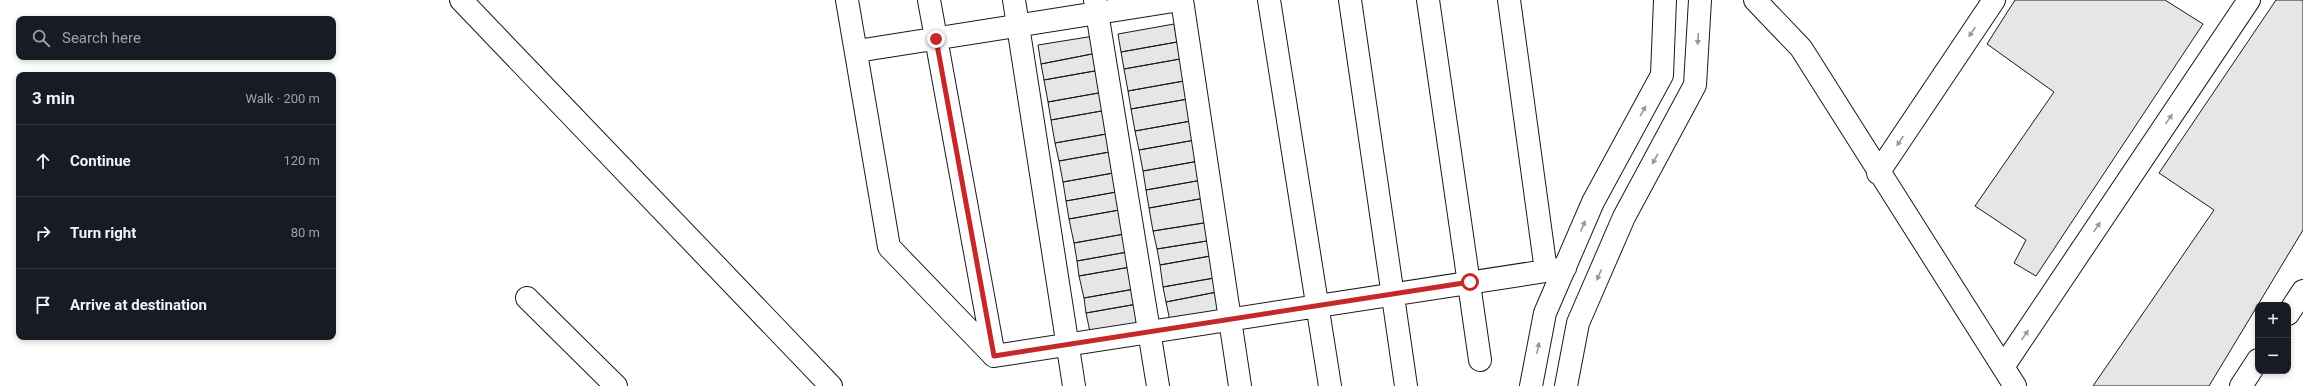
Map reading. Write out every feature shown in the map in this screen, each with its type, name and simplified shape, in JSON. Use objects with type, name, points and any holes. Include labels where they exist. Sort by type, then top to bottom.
[{"type":"main road","points":[[461,0],[831,386]]},
{"type":"main road","points":[[847,0],[889,247],[994,356]]},
{"type":"main road","points":[[929,0],[994,356]]},
{"type":"main road","points":[[1014,0],[1066,345],[1074,386]]},
{"type":"main road","points":[[857,52],[1018,26],[1096,7],[1181,0],[1240,386]]},
{"type":"main road","points":[[1269,0],[1316,306],[1330,386]]},
{"type":"main road","points":[[1350,0],[1391,295],[1406,386]]},
{"type":"main road","points":[[1428,0],[1470,282],[1480,360]]},
{"type":"main road","points":[[1509,0],[1555,269]]},
{"type":"main road","points":[[1531,386],[1555,269],[1662,75],[1666,0]]},
{"type":"main road","points":[[1566,386],[1578,323],[1620,224],[1695,85],[1700,0]]},
{"type":"main road","points":[[1755,0],[1801,48],[1878,172],[2015,386]]},
{"type":"main road","points":[[1878,172],[1994,0]]},
{"type":"main road","points":[[2003,367],[2249,0]]},
{"type":"main road","points":[[1096,7],[1158,386]]},
{"type":"main road","points":[[994,356],[1555,269]]},
{"type":"main road","points":[[2291,309],[2303,291]]},
{"type":"main road","points":[[527,298],[616,386]]},
{"type":"main road","points":[[2241,386],[2255,365]]},
{"type":"building","points":[[2015,0],[2165,0],[2203,24],[2036,276],[2014,263],[2026,240],[1975,206],[2054,92],[1987,44]]},
{"type":"building","points":[[2276,0],[2303,0],[2303,230],[2260,302],[2255,302],[2255,310],[2209,386],[2093,386],[2214,210],[2159,173]]},
{"type":"building","points":[[1174,24],[1177,42],[1121,52],[1118,34]]},
{"type":"building","points":[[1094,36],[1097,53],[1041,64],[1038,45]]},
{"type":"building","points":[[1177,42],[1180,59],[1124,69],[1121,52]]},
{"type":"building","points":[[1097,53],[1100,70],[1044,80],[1041,64]]},
{"type":"building","points":[[1180,59],[1184,81],[1128,91],[1124,69]]},
{"type":"building","points":[[1100,70],[1104,92],[1048,102],[1044,80]]},
{"type":"building","points":[[1184,81],[1188,99],[1131,109],[1128,91]]},
{"type":"building","points":[[1104,92],[1107,110],[1051,120],[1048,102]]},
{"type":"building","points":[[1188,99],[1191,121],[1135,131],[1131,109]]},
{"type":"building","points":[[1107,110],[1112,133],[1055,143],[1051,120]]},
{"type":"building","points":[[1191,121],[1195,140],[1139,150],[1135,131]]},
{"type":"building","points":[[1112,133],[1115,151],[1059,161],[1055,143]]},
{"type":"building","points":[[1195,140],[1199,161],[1143,171],[1139,150]]},
{"type":"building","points":[[1115,151],[1119,172],[1063,182],[1059,161]]},
{"type":"building","points":[[1199,161],[1202,180],[1146,190],[1143,171]]},
{"type":"building","points":[[1119,172],[1122,191],[1066,201],[1063,182]]},
{"type":"building","points":[[1202,180],[1205,198],[1149,208],[1146,190]]},
{"type":"building","points":[[1122,191],[1125,209],[1069,219],[1066,201]]},
{"type":"building","points":[[1205,198],[1210,222],[1153,231],[1149,208]]},
{"type":"building","points":[[1125,209],[1130,233],[1074,243],[1069,219]]},
{"type":"building","points":[[1210,222],[1213,240],[1157,249],[1153,231]]},
{"type":"building","points":[[1130,233],[1133,251],[1077,261],[1074,243]]},
{"type":"building","points":[[1213,240],[1216,255],[1160,265],[1157,249]]},
{"type":"building","points":[[1133,251],[1136,266],[1079,276],[1077,261]]},
{"type":"building","points":[[1216,255],[1220,277],[1163,287],[1160,265]]},
{"type":"building","points":[[1136,266],[1140,288],[1084,298],[1079,276]]},
{"type":"building","points":[[1220,277],[1222,291],[1166,302],[1163,287]]},
{"type":"building","points":[[1140,288],[1143,303],[1086,313],[1084,298]]},
{"type":"building","points":[[1222,291],[1226,311],[1170,321],[1166,302]]},
{"type":"building","points":[[1143,303],[1146,323],[1090,332],[1086,313]]},
{"type":"route","points":[[936,39],[994,356],[1470,282]]}]
